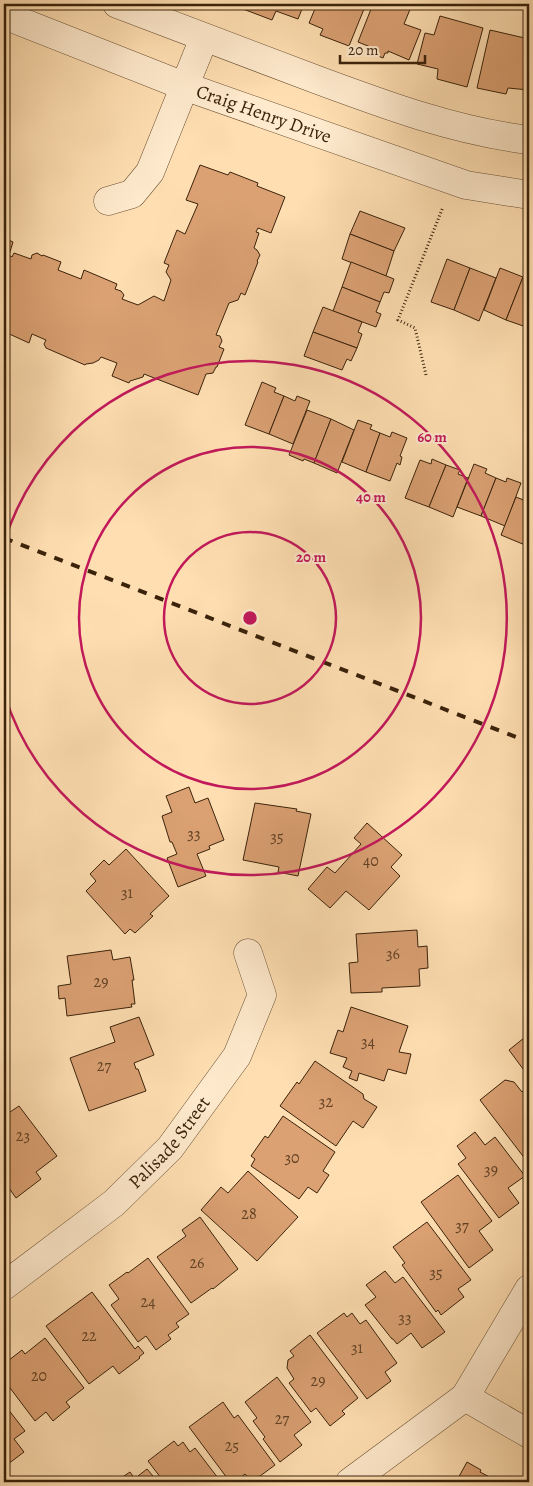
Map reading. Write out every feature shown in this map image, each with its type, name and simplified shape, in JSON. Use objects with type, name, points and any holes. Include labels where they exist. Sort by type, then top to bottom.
[{"type":"street","points":[[117,4],[342,89],[437,122],[529,140]]},
{"type":"street","name":"Craig Henry Drive","points":[[4,15],[184,86],[466,185],[529,195]]},
{"type":"street","points":[[108,201],[132,194],[150,172],[204,38]]},
{"type":"street","name":"Palisade Street","points":[[4,1286],[114,1203],[170,1148],[237,1056],[262,995],[248,953]]},
{"type":"street","points":[[350,1482],[465,1397],[529,1289]]},
{"type":"street","points":[[465,1397],[529,1434]]},
{"type":"path","points":[[426,375],[415,328],[398,320],[444,204]]},
{"type":"building","points":[[246,4],[304,4],[298,19],[276,11],[272,20],[243,9]]},
{"type":"building","points":[[317,4],[366,4],[349,46],[320,35],[323,29],[309,23]]},
{"type":"building","points":[[373,4],[404,4],[411,7],[404,24],[421,30],[409,60],[388,51],[383,58],[371,53],[373,48],[358,42]]},
{"type":"building","points":[[440,16],[483,28],[467,87],[437,79],[438,69],[417,64],[425,33],[434,35]]},
{"type":"building","points":[[490,30],[529,39],[529,90],[508,88],[506,94],[477,88]]},
{"type":"building","points":[[200,165],[228,175],[230,172],[258,183],[257,186],[285,197],[271,233],[258,228],[256,232],[259,233],[254,248],[260,255],[258,262],[245,295],[241,293],[238,300],[229,303],[216,335],[220,336],[222,341],[219,347],[224,349],[213,373],[206,374],[198,395],[144,374],[143,377],[129,383],[112,376],[117,363],[101,357],[93,363],[85,365],[46,348],[44,344],[46,340],[32,334],[29,343],[5,332],[4,238],[13,242],[9,255],[12,257],[14,253],[31,259],[32,255],[37,253],[61,262],[58,270],[81,279],[84,270],[117,284],[115,289],[121,291],[124,295],[122,299],[138,305],[154,296],[164,301],[171,280],[166,272],[169,265],[164,263],[177,230],[185,234],[198,204],[186,200]]},
{"type":"building","points":[[360,211],[405,228],[394,251],[350,234]]},
{"type":"building","points":[[350,234],[394,251],[386,276],[342,259]]},
{"type":"building","points":[[447,259],[470,268],[454,310],[431,302]]},
{"type":"building","points":[[351,262],[394,279],[389,293],[384,292],[380,302],[342,287]]},
{"type":"building","points":[[470,268],[496,278],[479,321],[454,310]]},
{"type":"building","points":[[500,268],[523,277],[506,320],[484,310]]},
{"type":"building","points":[[523,277],[529,279],[529,328],[506,320]]},
{"type":"building","points":[[342,287],[380,302],[376,312],[381,314],[376,327],[333,311]]},
{"type":"building","points":[[323,307],[362,322],[358,332],[362,334],[357,348],[313,332]]},
{"type":"building","points":[[313,332],[357,348],[351,361],[347,359],[342,370],[304,356]]},
{"type":"building","points":[[262,382],[276,388],[274,392],[284,396],[269,434],[245,425]]},
{"type":"building","points":[[284,396],[295,401],[297,396],[310,401],[293,444],[269,434]]},
{"type":"building","points":[[307,410],[331,419],[314,463],[289,455]]},
{"type":"building","points":[[331,419],[354,430],[337,473],[314,463]]},
{"type":"building","points":[[358,420],[372,425],[370,429],[380,433],[366,472],[342,462]]},
{"type":"building","points":[[392,432],[407,438],[400,456],[402,457],[400,465],[397,463],[390,481],[366,472],[380,433],[390,437]]},
{"type":"building","points":[[432,459],[446,465],[429,507],[405,498],[420,460],[431,464]]},
{"type":"building","points":[[474,464],[487,469],[485,473],[496,478],[481,516],[457,507]]},
{"type":"building","points":[[446,465],[460,470],[458,474],[468,478],[453,517],[429,507]]},
{"type":"building","points":[[496,478],[506,482],[507,478],[521,483],[505,526],[481,516]]},
{"type":"building","points":[[516,497],[526,501],[529,497],[529,533],[525,545],[501,535]]},
{"type":"building","points":[[189,787],[195,803],[208,798],[224,840],[209,846],[210,849],[197,854],[206,876],[178,887],[167,858],[177,854],[172,842],[170,842],[162,816],[172,812],[166,796]]},
{"type":"building","points":[[255,803],[297,809],[296,811],[311,814],[298,876],[278,872],[279,867],[243,860]]},
{"type":"building","points":[[367,823],[402,855],[391,867],[400,876],[369,910],[346,891],[330,908],[308,889],[327,867],[335,873],[361,844],[354,838]]},
{"type":"building","points":[[126,849],[169,896],[150,914],[153,916],[135,933],[130,929],[125,934],[86,891],[96,881],[90,874],[104,860],[109,865]]},
{"type":"building","points":[[417,930],[418,947],[427,946],[428,968],[419,969],[420,986],[382,988],[382,992],[351,993],[349,963],[358,962],[356,934]]},
{"type":"building","points":[[111,950],[113,960],[130,957],[134,980],[132,980],[135,1004],[131,1004],[132,1007],[67,1016],[65,998],[59,999],[58,986],[71,984],[67,956]]},
{"type":"building","points":[[351,1007],[408,1026],[399,1052],[411,1054],[406,1074],[388,1069],[384,1081],[359,1073],[357,1081],[349,1078],[352,1071],[343,1067],[347,1058],[330,1053],[338,1030],[343,1032]]},
{"type":"building","points":[[139,1017],[154,1055],[134,1063],[146,1091],[89,1111],[70,1058],[115,1042],[110,1027]]},
{"type":"building","points":[[529,1034],[529,1077],[509,1050]]},
{"type":"building","points":[[315,1061],[363,1094],[364,1099],[377,1107],[363,1128],[353,1121],[336,1146],[280,1106]]},
{"type":"building","points":[[505,1080],[514,1082],[522,1092],[527,1088],[529,1090],[529,1164],[480,1100]]},
{"type":"building","points":[[19,1106],[57,1156],[36,1172],[41,1179],[16,1198],[4,1181],[4,1116]]},
{"type":"building","points":[[283,1116],[335,1152],[323,1171],[329,1175],[317,1193],[308,1187],[299,1199],[251,1166],[255,1159],[251,1156],[265,1136],[268,1138]]},
{"type":"building","points":[[475,1132],[485,1145],[495,1137],[525,1176],[508,1188],[519,1203],[499,1218],[458,1164],[466,1158],[457,1146]]},
{"type":"building","points":[[248,1171],[298,1217],[257,1261],[201,1210],[221,1187],[228,1193]]},
{"type":"building","points":[[458,1175],[492,1221],[479,1231],[493,1250],[469,1268],[421,1202]]},
{"type":"building","points":[[200,1217],[238,1269],[213,1289],[191,1303],[157,1257],[186,1236],[182,1230]]},
{"type":"building","points":[[427,1222],[471,1280],[458,1289],[464,1297],[441,1315],[438,1310],[436,1312],[402,1265],[405,1263],[393,1247]]},
{"type":"building","points":[[148,1258],[189,1314],[176,1323],[179,1327],[168,1335],[171,1339],[156,1350],[146,1336],[138,1342],[111,1305],[119,1299],[109,1285]]},
{"type":"building","points":[[385,1271],[395,1283],[403,1277],[445,1332],[422,1348],[411,1333],[397,1344],[392,1339],[365,1305],[376,1297],[366,1285]]},
{"type":"building","points":[[92,1292],[135,1349],[138,1346],[144,1353],[119,1374],[113,1366],[89,1384],[46,1326]]},
{"type":"building","points":[[344,1313],[347,1317],[352,1313],[360,1324],[366,1320],[397,1363],[385,1372],[391,1381],[367,1399],[317,1333]]},
{"type":"building","points":[[310,1335],[358,1398],[342,1411],[345,1414],[330,1426],[316,1408],[311,1412],[289,1383],[294,1379],[287,1368],[288,1360],[294,1356],[290,1351]]},
{"type":"building","points":[[45,1338],[84,1388],[66,1402],[70,1407],[53,1421],[46,1412],[35,1421],[4,1380],[6,1369],[4,1364],[22,1350],[25,1354]]},
{"type":"building","points":[[277,1377],[311,1422],[294,1435],[302,1445],[280,1462],[263,1439],[265,1437],[253,1421],[257,1418],[245,1402]]},
{"type":"building","points":[[223,1402],[234,1418],[238,1415],[275,1465],[252,1482],[245,1474],[235,1482],[230,1482],[189,1427]]},
{"type":"building","points":[[4,1404],[25,1431],[14,1439],[24,1452],[4,1467]]},
{"type":"building","points":[[174,1441],[178,1446],[183,1442],[190,1452],[195,1448],[221,1482],[164,1482],[148,1461]]},
{"type":"building","points":[[467,1462],[481,1470],[480,1472],[499,1482],[456,1482]]},
{"type":"building","points":[[147,1469],[153,1476],[150,1478],[154,1482],[140,1482],[142,1481],[138,1476]]},
{"type":"building","points":[[130,1472],[137,1482],[115,1482]]},
{"type":"railway","points":[[4,538],[529,742]]}]
